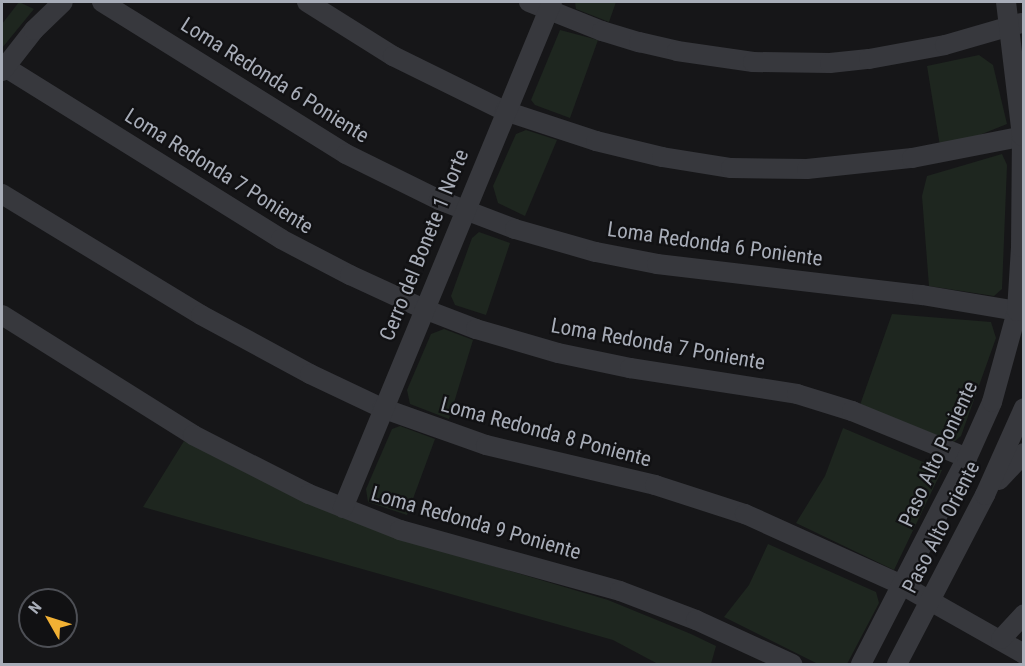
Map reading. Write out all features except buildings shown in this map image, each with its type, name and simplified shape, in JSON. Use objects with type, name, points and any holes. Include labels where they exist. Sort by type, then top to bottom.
[{"type":"street","points":[[3,69],[34,30],[63,2]]},
{"type":"street","name":"Loma Redonda 6 Poniente","points":[[102,2],[346,154],[409,187],[464,211],[566,244],[657,264],[922,295],[1020,311]]},
{"type":"street","points":[[307,2],[393,56],[505,111],[596,141],[699,164],[759,169],[863,165],[912,158],[1023,136]]},
{"type":"street","points":[[529,2],[550,6],[602,31],[676,51],[715,58],[782,63],[830,63],[907,53],[1017,24]]},
{"type":"street","name":"Paso Alto Poniente","points":[[861,664],[968,458],[992,402],[1020,311],[1023,136],[1017,24],[1006,2]]},
{"type":"street","name":"Cerro del Bonete 1 Norte","points":[[343,508],[382,408],[550,6]]},
{"type":"street","name":"Loma Redonda 7 Poniente","points":[[3,69],[281,239],[350,275],[424,309],[476,329],[558,353],[630,368],[797,394],[852,411],[968,458]]},
{"type":"street","name":"Loma Redonda 8 Poniente","points":[[2,195],[201,315],[310,374],[382,408],[486,445],[704,499],[746,514],[932,600],[1023,654]]},
{"type":"street","name":"Loma Redonda 9 Poniente","points":[[2,315],[203,440],[271,477],[400,530],[620,591],[696,620],[792,664]]},
{"type":"street","name":"Paso Alto Oriente","points":[[897,664],[985,495],[1023,408]]},
{"type":"street","points":[[985,495],[1023,453]]},
{"type":"street","points":[[1001,639],[1023,614]]},
{"type":"shaded area","points":[[19,2],[34,9],[2,48],[2,24]]},
{"type":"shaded area","points":[[575,2],[616,2],[609,22],[576,9]]},
{"type":"shaded area","points":[[560,30],[598,40],[570,118],[535,105],[531,100]]},
{"type":"shaded area","points":[[979,55],[993,65],[1007,124],[967,140],[940,146],[927,66]]},
{"type":"shaded area","points":[[526,130],[557,140],[525,216],[498,203],[493,186],[516,134]]},
{"type":"shaded area","points":[[1002,154],[1007,165],[1002,289],[994,296],[929,286],[922,196],[927,176]]},
{"type":"shaded area","points":[[479,232],[510,243],[486,315],[455,305],[451,296],[472,238]]},
{"type":"shaded area","points":[[892,314],[991,322],[996,338],[961,436],[954,442],[860,405]]},
{"type":"shaded area","points":[[444,329],[473,340],[449,419],[410,404],[407,390],[431,334]]},
{"type":"shaded area","points":[[400,426],[435,439],[407,515],[368,502],[366,489],[392,429]]},
{"type":"shaded area","points":[[843,428],[942,470],[894,570],[796,523],[825,476]]},
{"type":"shaded area","points":[[184,441],[253,476],[399,538],[608,600],[691,634],[716,646],[711,664],[658,664],[613,640],[143,507]]},
{"type":"shaded area","points":[[768,544],[876,592],[879,603],[847,664],[818,664],[724,617],[749,585]]}]
